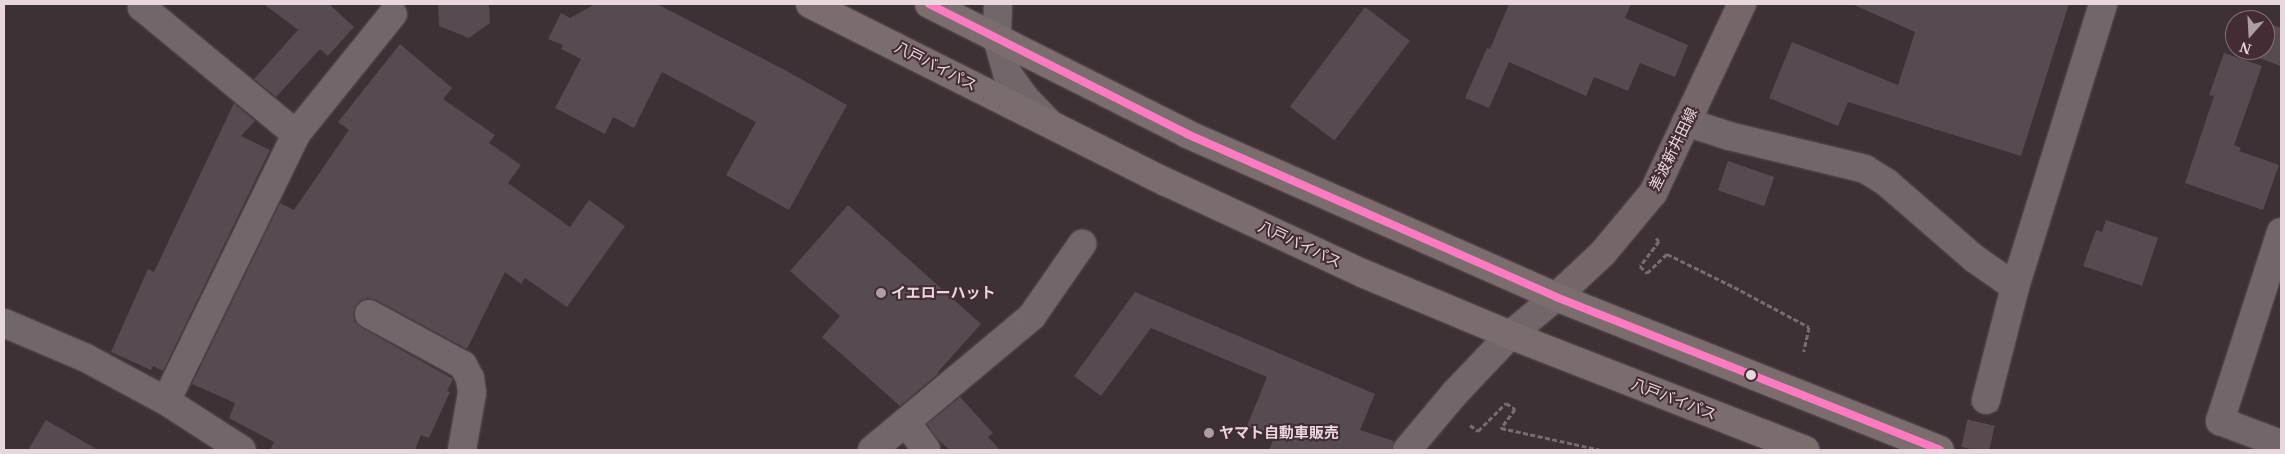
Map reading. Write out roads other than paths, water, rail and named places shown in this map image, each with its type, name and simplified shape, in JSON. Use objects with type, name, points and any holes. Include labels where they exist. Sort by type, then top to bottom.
[{"type":"highway","name":"八戸バイパス","points":[[810,4],[1166,182],[1362,273],[1510,335],[1805,450]]},
{"type":"highway","points":[[928,4],[1187,134],[1556,297],[1940,450]]},
{"type":"main road","name":"差波新井田線","points":[[1556,297],[1603,253],[1653,192],[1742,4]]},
{"type":"street","points":[[144,4],[142,7],[296,134]]},
{"type":"street","points":[[998,4],[997,38],[1007,73],[1025,98],[1051,124]]},
{"type":"street","points":[[1986,400],[2015,287],[2103,4]]},
{"type":"street","points":[[166,401],[296,134],[393,14]]},
{"type":"street","points":[[1686,122],[1729,136],[1865,169],[1886,182],[1976,259],[2015,287]]},
{"type":"street","points":[[2281,232],[2220,421],[2281,444]]},
{"type":"street","points":[[872,450],[1032,316],[1082,244]]},
{"type":"street","points":[[1407,450],[1455,393],[1510,335],[1556,297]]},
{"type":"street","points":[[370,314],[463,365],[470,378],[472,393],[462,450]]},
{"type":"street","points":[[4,323],[86,358],[166,401],[242,450]]},
{"type":"street","points":[[906,422],[926,450]]},
{"type":"tunnel","points":[[1975,450],[1986,400]]},
{"type":"place","name":"イエローハット","points":[[881,293]]},
{"type":"place","name":"ヤマト自動車販売","points":[[1209,433]]}]
